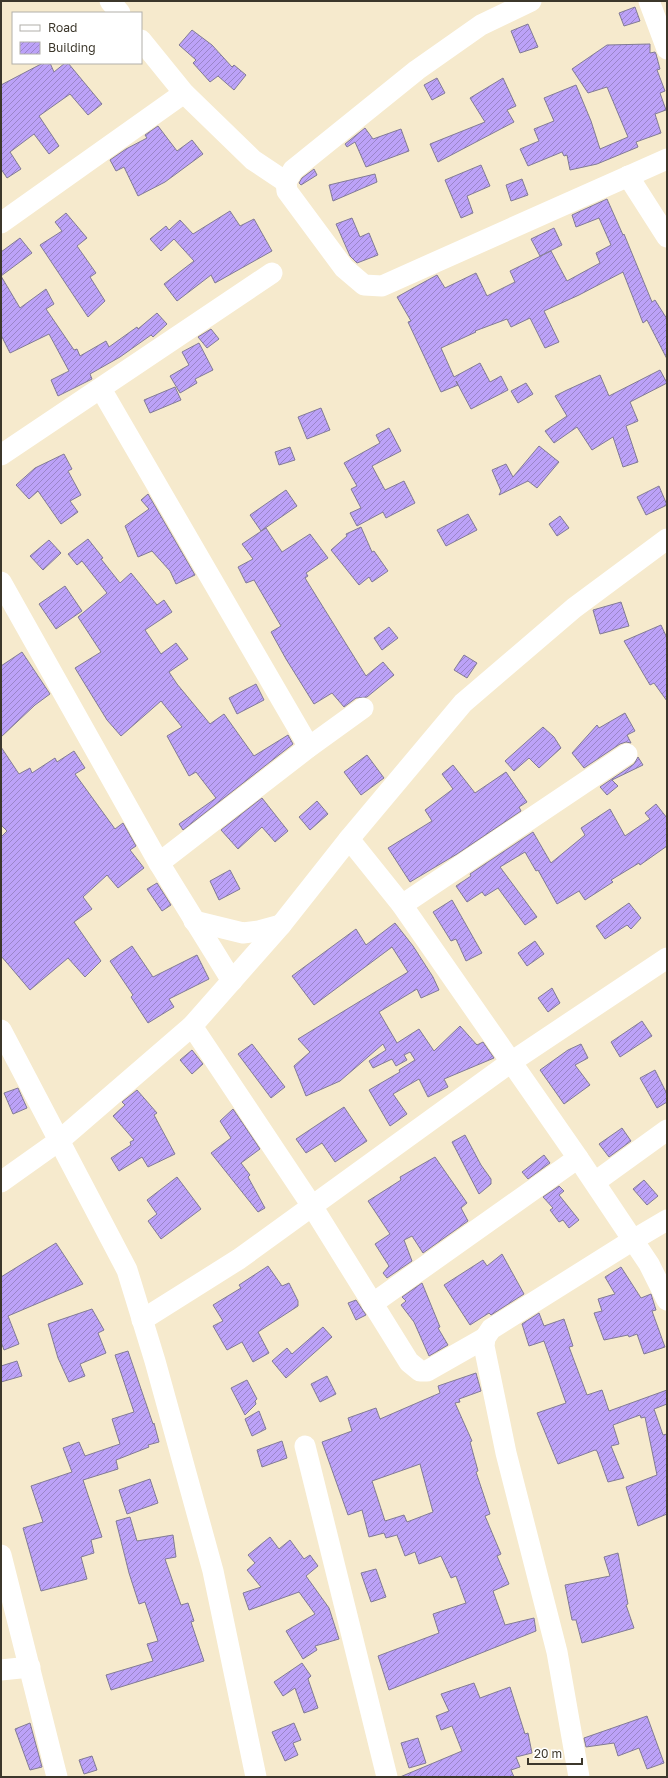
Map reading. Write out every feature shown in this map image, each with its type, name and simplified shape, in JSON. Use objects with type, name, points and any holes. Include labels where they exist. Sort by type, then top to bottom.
[{"type":"street","points":[[110,1],[119,12]]},
{"type":"street","points":[[531,1],[481,25],[417,70],[293,170],[286,182],[287,191],[344,268],[364,285],[382,286],[667,159]]},
{"type":"street","points":[[648,1],[667,49]]},
{"type":"street","points":[[142,41],[184,93],[253,160],[286,182]]},
{"type":"street","points":[[1,223],[184,93]]},
{"type":"street","points":[[628,176],[667,237]]},
{"type":"street","points":[[1,455],[272,273]]},
{"type":"street","points":[[101,388],[309,747]]},
{"type":"street","points":[[1,1182],[60,1140],[192,1026],[281,925],[349,839],[463,703],[574,608],[667,539]]},
{"type":"street","points":[[1,582],[159,863],[232,981]]},
{"type":"street","points":[[159,863],[309,747],[363,708]]},
{"type":"street","points":[[402,905],[627,754]]},
{"type":"street","points":[[349,839],[402,905],[595,1182],[649,1264],[667,1300]]},
{"type":"street","points":[[194,921],[244,933],[259,931],[281,925]]},
{"type":"street","points":[[142,1320],[239,1259],[511,1062],[667,958]]},
{"type":"street","points":[[192,1026],[312,1206],[409,1362],[420,1371],[427,1371],[485,1338]]},
{"type":"street","points":[[1,1030],[127,1270],[213,1571],[256,1777]]},
{"type":"street","points":[[595,1182],[667,1130]]},
{"type":"street","points":[[372,1304],[578,1158]]},
{"type":"street","points":[[579,1777],[557,1652],[506,1453],[484,1346],[485,1338],[491,1329],[632,1240],[667,1220]]},
{"type":"street","points":[[305,1446],[387,1777]]},
{"type":"street","points":[[1,1556],[57,1777]]},
{"type":"street","points":[[1,1670],[30,1667]]},
{"type":"building","points":[[635,7],[640,21],[624,26],[619,13]]},
{"type":"building","points":[[528,24],[538,47],[520,53],[511,31]]},
{"type":"building","points":[[192,30],[212,45],[232,67],[234,65],[246,75],[234,90],[218,76],[210,82],[193,63],[196,60],[179,45]]},
{"type":"building","points":[[650,44],[650,53],[655,52],[656,54],[660,69],[657,70],[665,91],[660,93],[666,110],[655,114],[661,133],[636,142],[638,147],[597,164],[570,170],[567,155],[564,156],[562,152],[528,166],[520,149],[539,141],[534,129],[554,121],[544,98],[576,85],[591,121],[600,149],[628,137],[607,87],[588,93],[572,69],[607,45]]},
{"type":"building","points":[[41,64],[50,64],[54,72],[64,64],[69,64],[102,104],[88,115],[70,94],[39,116],[59,146],[49,154],[34,134],[10,152],[21,169],[7,178],[1,169],[1,85]]},
{"type":"building","points":[[437,78],[445,93],[432,100],[424,85]]},
{"type":"building","points":[[503,78],[516,106],[507,110],[514,122],[438,162],[430,144],[485,122],[470,98]]},
{"type":"building","points":[[158,126],[177,151],[192,140],[203,154],[165,182],[138,196],[124,167],[116,171],[110,160],[126,149],[147,138],[145,135]]},
{"type":"building","points":[[365,128],[373,139],[401,129],[409,151],[366,167],[355,142],[347,147],[345,144]]},
{"type":"building","points":[[481,165],[490,186],[467,196],[473,213],[461,218],[445,180]]},
{"type":"building","points":[[314,169],[317,175],[301,185],[299,183],[302,178]]},
{"type":"building","points":[[375,174],[377,182],[333,201],[329,185]]},
{"type":"building","points":[[522,179],[528,195],[511,201],[506,185]]},
{"type":"building","points":[[607,199],[623,235],[624,234],[652,302],[655,300],[667,319],[667,359],[647,320],[643,323],[623,272],[544,311],[559,342],[545,348],[530,318],[511,327],[507,319],[475,331],[476,332],[441,348],[454,377],[480,363],[490,382],[501,376],[508,390],[471,409],[456,381],[458,385],[441,392],[408,322],[411,321],[397,297],[437,275],[445,288],[476,273],[487,296],[515,282],[510,271],[551,251],[567,281],[600,263],[596,253],[611,245],[599,218],[576,227],[572,215]]},
{"type":"building","points":[[230,211],[240,226],[254,219],[272,251],[215,283],[211,275],[177,301],[164,284],[194,261],[174,239],[161,251],[150,239],[166,226],[169,230],[180,220],[193,234]]},
{"type":"building","points":[[66,213],[87,238],[77,246],[96,273],[90,277],[105,301],[88,317],[40,245],[62,231],[55,222]]},
{"type":"building","points":[[352,218],[360,237],[369,233],[378,255],[357,263],[350,256],[336,224]]},
{"type":"building","points":[[554,228],[562,245],[540,256],[531,239]]},
{"type":"building","points":[[20,238],[32,253],[1,276],[1,252]]},
{"type":"building","points":[[1,276],[20,308],[46,289],[54,304],[46,309],[74,350],[77,349],[80,356],[106,341],[109,347],[137,327],[138,329],[157,313],[167,324],[153,337],[151,335],[120,357],[90,374],[92,379],[58,396],[51,380],[69,371],[49,334],[10,353],[1,335]]},
{"type":"building","points":[[211,329],[219,339],[207,348],[198,337]]},
{"type":"building","points":[[199,343],[213,370],[195,379],[197,383],[180,393],[170,376],[189,365],[182,352]]},
{"type":"building","points":[[660,370],[667,383],[630,402],[638,421],[626,426],[638,462],[623,467],[613,437],[592,450],[577,427],[554,443],[545,431],[567,416],[555,396],[600,375],[609,396]]},
{"type":"building","points":[[526,383],[533,394],[518,403],[511,391]]},
{"type":"building","points":[[175,387],[181,400],[150,413],[144,400]]},
{"type":"building","points":[[321,408],[330,430],[307,439],[298,417]]},
{"type":"building","points":[[389,428],[401,451],[372,466],[385,490],[404,481],[415,503],[386,518],[383,512],[357,526],[350,513],[361,508],[351,489],[357,486],[344,463],[380,443],[376,435]]},
{"type":"building","points":[[539,446],[559,462],[537,488],[528,481],[499,495],[501,491],[492,470],[506,464],[513,477]]},
{"type":"building","points":[[290,447],[295,460],[279,465],[275,452]]},
{"type":"building","points":[[64,454],[72,469],[68,471],[81,495],[70,501],[78,512],[61,524],[38,491],[29,499],[16,485],[35,468]]},
{"type":"building","points":[[659,486],[667,505],[646,515],[637,497]]},
{"type":"building","points":[[286,490],[297,506],[261,531],[250,515]]},
{"type":"building","points":[[148,494],[195,575],[176,584],[170,571],[152,551],[138,557],[125,526],[149,509],[141,500]]},
{"type":"building","points":[[468,514],[477,530],[446,546],[437,530]]},
{"type":"building","points":[[560,516],[569,528],[557,536],[549,524]]},
{"type":"building","points":[[361,527],[372,552],[374,551],[388,571],[372,582],[369,577],[359,585],[331,550],[347,536],[346,534]]},
{"type":"building","points":[[266,528],[282,552],[310,534],[328,558],[306,573],[308,576],[305,578],[366,676],[383,662],[394,675],[367,697],[356,698],[344,707],[332,693],[314,704],[286,659],[271,632],[281,626],[254,580],[246,583],[238,567],[253,559],[242,544]]},
{"type":"building","points":[[88,539],[103,558],[101,559],[120,583],[131,573],[157,605],[164,600],[172,612],[145,630],[161,654],[176,643],[188,659],[169,672],[210,724],[224,714],[254,756],[288,735],[293,744],[183,830],[179,824],[216,798],[196,772],[189,776],[167,736],[182,727],[161,701],[121,736],[107,720],[75,668],[101,652],[78,617],[107,593],[82,561],[77,565],[68,554]]},
{"type":"building","points":[[49,540],[61,553],[43,570],[30,556]]},
{"type":"building","points":[[65,586],[82,611],[56,629],[39,604]]},
{"type":"building","points":[[621,602],[629,626],[600,634],[593,610]]},
{"type":"building","points":[[661,625],[667,638],[667,701],[654,683],[650,685],[624,641]]},
{"type":"building","points":[[389,627],[398,638],[382,650],[374,638]]},
{"type":"building","points":[[22,652],[50,694],[35,705],[1,737],[1,666]]},
{"type":"building","points":[[464,655],[477,663],[467,678],[454,670]]},
{"type":"building","points":[[256,684],[264,700],[237,714],[229,698]]},
{"type":"building","points":[[625,713],[635,731],[627,735],[631,743],[626,742],[620,744],[584,768],[572,753],[597,725],[599,728]]},
{"type":"building","points":[[543,727],[554,737],[561,748],[539,768],[529,758],[514,771],[505,761]]},
{"type":"building","points":[[1,747],[19,774],[30,768],[32,773],[55,758],[57,762],[74,751],[85,768],[75,774],[115,829],[123,823],[136,846],[130,850],[144,868],[118,888],[107,875],[83,897],[92,909],[74,922],[101,961],[85,977],[68,958],[30,990],[1,956],[1,837],[7,831],[1,825]]},
{"type":"building","points":[[367,755],[384,778],[361,795],[344,772]]},
{"type":"building","points":[[638,757],[643,765],[612,780],[618,786],[607,795],[600,787],[634,764]]},
{"type":"building","points":[[453,765],[475,793],[506,772],[527,802],[519,807],[521,811],[457,854],[410,882],[388,848],[432,821],[425,810],[453,789],[442,774]]},
{"type":"building","points":[[262,798],[288,831],[275,842],[262,827],[238,849],[221,830]]},
{"type":"building","points":[[317,801],[328,814],[310,830],[299,817]]},
{"type":"building","points":[[656,804],[667,818],[667,846],[640,865],[639,863],[611,880],[613,882],[585,900],[579,891],[557,904],[538,870],[536,871],[525,852],[500,867],[537,917],[525,925],[498,888],[485,896],[482,892],[467,902],[456,886],[471,876],[470,874],[533,832],[551,863],[585,835],[581,828],[610,809],[625,836],[650,819],[645,813]]},
{"type":"building","points":[[230,870],[240,889],[219,900],[210,881]]},
{"type":"building","points":[[157,883],[171,905],[162,911],[147,889]]},
{"type":"building","points":[[452,900],[482,953],[466,961],[456,939],[451,941],[433,912]]},
{"type":"building","points":[[629,903],[641,918],[631,929],[627,925],[605,939],[596,926]]},
{"type":"building","points":[[395,923],[413,946],[433,977],[439,990],[421,998],[417,989],[379,1012],[397,1043],[419,1029],[434,1051],[460,1026],[477,1045],[483,1042],[494,1058],[444,1079],[448,1087],[428,1097],[419,1079],[393,1094],[407,1114],[390,1126],[369,1090],[400,1072],[399,1070],[415,1060],[410,1052],[404,1055],[407,1060],[396,1066],[392,1059],[373,1068],[369,1061],[386,1050],[383,1044],[340,1081],[306,1096],[294,1066],[310,1052],[298,1039],[408,972],[392,947],[314,1005],[292,976],[356,929],[366,945]]},
{"type":"building","points":[[535,941],[544,954],[527,966],[518,953]]},
{"type":"building","points":[[132,946],[153,977],[197,955],[209,979],[169,999],[174,1007],[148,1023],[131,997],[133,995],[110,961]]},
{"type":"building","points":[[552,988],[560,1003],[548,1012],[538,998]]},
{"type":"building","points":[[642,1021],[652,1036],[620,1057],[611,1042]]},
{"type":"building","points":[[252,1044],[285,1087],[271,1098],[238,1054]]},
{"type":"building","points":[[581,1044],[588,1058],[575,1065],[590,1085],[564,1104],[540,1070],[568,1050]]},
{"type":"building","points":[[192,1050],[203,1064],[192,1074],[180,1060]]},
{"type":"building","points":[[655,1070],[667,1094],[667,1102],[657,1108],[640,1078]]},
{"type":"building","points":[[18,1088],[27,1108],[13,1114],[4,1093]]},
{"type":"building","points":[[137,1090],[157,1113],[154,1115],[175,1154],[148,1167],[142,1157],[119,1171],[111,1158],[131,1145],[130,1142],[134,1140],[113,1116],[125,1105],[122,1102]]},
{"type":"building","points":[[344,1107],[367,1141],[335,1162],[322,1143],[306,1153],[296,1139]]},
{"type":"building","points":[[233,1109],[260,1149],[241,1163],[250,1175],[248,1177],[265,1208],[258,1212],[211,1153],[231,1138],[220,1121]]},
{"type":"building","points":[[622,1128],[631,1141],[609,1157],[599,1144]]},
{"type":"building","points":[[465,1135],[481,1165],[491,1179],[491,1184],[479,1194],[452,1142]]},
{"type":"building","points":[[544,1155],[550,1163],[528,1179],[522,1172]]},
{"type":"building","points":[[435,1157],[467,1203],[461,1208],[468,1221],[423,1253],[412,1236],[404,1240],[412,1261],[387,1278],[383,1273],[389,1266],[375,1244],[390,1234],[368,1201],[401,1180],[400,1177]]},
{"type":"building","points":[[177,1177],[201,1209],[161,1239],[148,1221],[157,1214],[147,1200]]},
{"type":"building","points":[[644,1180],[658,1196],[647,1205],[633,1189]]},
{"type":"building","points":[[559,1186],[564,1191],[559,1195],[579,1220],[569,1228],[563,1220],[559,1222],[550,1210],[553,1208],[543,1197]]},
{"type":"building","points":[[56,1243],[83,1284],[8,1316],[19,1344],[4,1350],[1,1342],[1,1277]]},
{"type":"building","points":[[502,1254],[524,1294],[491,1315],[489,1313],[470,1325],[444,1285],[483,1260],[487,1266]]},
{"type":"building","points":[[268,1266],[282,1286],[289,1283],[298,1301],[298,1306],[258,1332],[269,1353],[253,1362],[242,1342],[227,1350],[213,1326],[223,1321],[213,1305],[241,1288],[239,1285]]},
{"type":"building","points":[[621,1267],[641,1298],[651,1294],[656,1310],[652,1311],[665,1347],[644,1354],[637,1334],[629,1337],[628,1335],[604,1340],[594,1313],[602,1311],[598,1299],[615,1294],[605,1277]]},
{"type":"building","points":[[422,1283],[440,1327],[438,1328],[448,1345],[429,1356],[414,1322],[401,1305],[406,1301],[402,1297]]},
{"type":"building","points":[[356,1300],[366,1315],[356,1320],[348,1303]]},
{"type":"building","points":[[92,1309],[104,1330],[98,1333],[106,1353],[80,1364],[85,1376],[69,1382],[58,1358],[48,1324]]},
{"type":"building","points":[[539,1313],[544,1326],[564,1319],[573,1346],[569,1347],[587,1395],[602,1390],[609,1411],[667,1390],[667,1404],[654,1409],[663,1435],[667,1434],[667,1514],[638,1526],[626,1487],[657,1475],[645,1417],[641,1418],[640,1415],[613,1425],[619,1444],[611,1446],[624,1478],[608,1482],[597,1451],[595,1450],[558,1464],[537,1413],[566,1403],[544,1341],[529,1346],[522,1324]]},
{"type":"building","points":[[323,1327],[332,1337],[286,1378],[272,1361],[287,1348],[292,1354]]},
{"type":"building","points":[[128,1351],[153,1424],[154,1423],[159,1442],[148,1445],[149,1447],[116,1460],[118,1469],[83,1480],[102,1537],[91,1540],[94,1553],[81,1557],[87,1579],[41,1591],[23,1528],[43,1522],[31,1486],[72,1472],[63,1448],[79,1442],[85,1456],[120,1444],[112,1419],[134,1412],[115,1355]]},
{"type":"building","points":[[17,1361],[22,1376],[1,1382],[1,1366]]},
{"type":"building","points":[[476,1373],[481,1391],[459,1399],[460,1402],[455,1403],[472,1441],[470,1442],[478,1471],[476,1472],[490,1514],[485,1516],[501,1554],[497,1556],[509,1584],[493,1591],[505,1625],[534,1618],[536,1631],[389,1690],[378,1656],[439,1633],[433,1614],[466,1603],[456,1576],[451,1578],[441,1556],[419,1564],[415,1552],[405,1556],[397,1535],[386,1538],[384,1533],[369,1537],[362,1510],[348,1515],[322,1442],[352,1431],[348,1418],[376,1408],[380,1419],[440,1393],[438,1386]],"holes":[[[420,1464],[433,1512],[407,1522],[404,1515],[385,1521],[372,1481]]]},
{"type":"building","points":[[327,1376],[336,1394],[320,1402],[311,1384]]},
{"type":"building","points":[[247,1380],[257,1399],[255,1401],[256,1404],[245,1415],[231,1388]]},
{"type":"building","points":[[259,1411],[266,1429],[252,1436],[245,1419]]},
{"type":"building","points":[[282,1441],[287,1458],[262,1467],[257,1450]]},
{"type":"building","points":[[150,1479],[158,1503],[127,1514],[119,1490]]},
{"type":"building","points":[[130,1517],[137,1541],[173,1535],[176,1557],[165,1559],[181,1605],[188,1603],[194,1621],[191,1622],[204,1661],[111,1690],[106,1675],[153,1661],[147,1644],[158,1641],[145,1602],[139,1604],[129,1573],[116,1521]]},
{"type":"building","points":[[270,1537],[279,1549],[290,1540],[304,1559],[310,1555],[318,1566],[306,1576],[329,1608],[339,1639],[315,1646],[317,1650],[303,1659],[286,1631],[315,1614],[299,1592],[249,1610],[243,1593],[261,1587],[247,1570],[255,1563],[248,1555]]},
{"type":"building","points":[[618,1553],[628,1604],[626,1605],[634,1628],[582,1643],[576,1620],[572,1620],[565,1585],[610,1576],[604,1557]]},
{"type":"building","points":[[376,1569],[386,1597],[371,1602],[361,1573]]},
{"type":"building","points":[[302,1663],[311,1676],[308,1679],[318,1708],[304,1713],[295,1688],[283,1696],[274,1682]]},
{"type":"building","points":[[474,1683],[480,1698],[510,1687],[525,1734],[528,1733],[532,1753],[516,1757],[520,1767],[511,1770],[514,1777],[400,1777],[462,1751],[452,1726],[441,1730],[436,1716],[449,1711],[441,1694]]},
{"type":"building","points":[[647,1716],[664,1763],[647,1769],[639,1748],[618,1756],[614,1743],[586,1747],[584,1738]]},
{"type":"building","points":[[30,1723],[42,1767],[30,1770],[15,1729]]},
{"type":"building","points":[[294,1723],[301,1740],[293,1743],[298,1755],[285,1761],[272,1732]]},
{"type":"building","points":[[418,1738],[426,1763],[409,1768],[401,1743]]},
{"type":"building","points":[[92,1756],[97,1770],[84,1774],[79,1760]]}]
